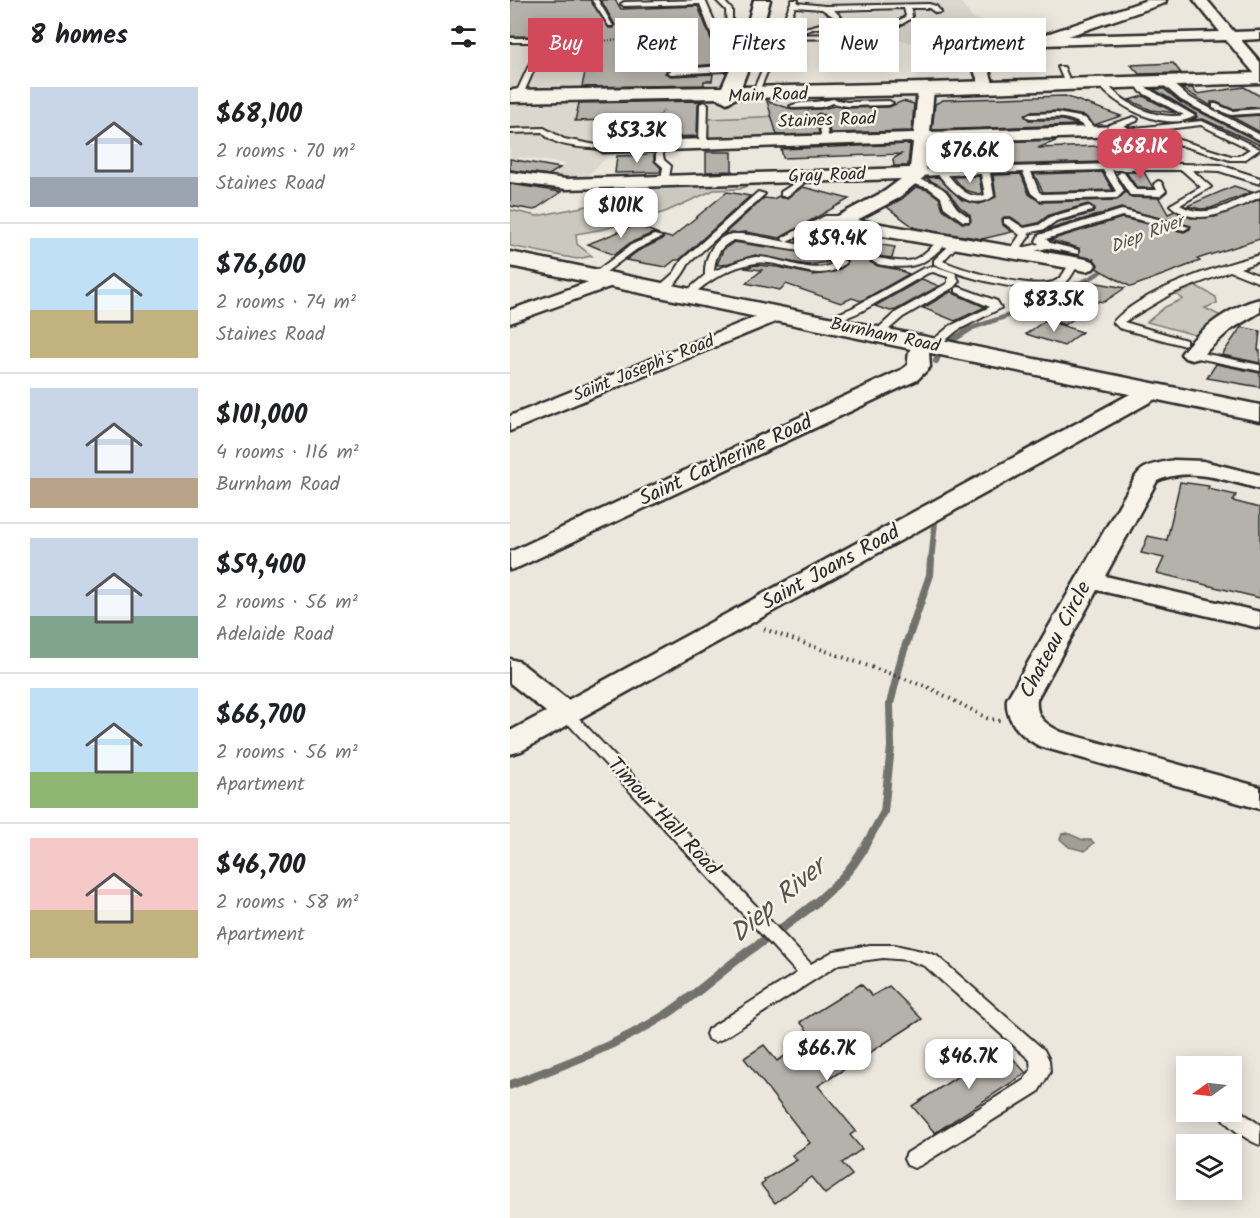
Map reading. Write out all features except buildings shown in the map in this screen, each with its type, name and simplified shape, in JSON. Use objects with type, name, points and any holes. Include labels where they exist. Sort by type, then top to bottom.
[{"type":"main road","points":[[728,94],[752,37],[762,0]]},
{"type":"main road","name":"Main Road","points":[[517,96],[754,94],[922,89],[987,86],[1065,76],[1101,83],[1138,82],[1168,86],[1260,78]]},
{"type":"main road","name":"Main Road","points":[[754,94],[832,98],[922,89]]},
{"type":"main road","name":"Main Road","points":[[517,96],[728,94]]},
{"type":"main road","name":"Burnham Road","points":[[510,259],[778,314],[835,321],[877,334],[937,347],[1260,413]]},
{"type":"street","points":[[1046,39],[1160,0]]},
{"type":"street","points":[[1201,0],[1213,0]]},
{"type":"street","points":[[1201,0],[1260,71]]},
{"type":"street","points":[[1046,41],[1260,35]]},
{"type":"street","points":[[982,72],[987,86]]},
{"type":"street","points":[[807,240],[891,195],[914,177],[922,137],[922,89]]},
{"type":"street","name":"Staines Road","points":[[603,147],[1101,132],[1133,127]]},
{"type":"street","name":"Gray Road","points":[[510,177],[566,184],[798,177],[914,177]]},
{"type":"street","points":[[847,220],[949,242],[1013,253],[1078,260]]},
{"type":"street","points":[[510,317],[603,278]]},
{"type":"street","points":[[1187,348],[1230,319],[1260,305]]},
{"type":"street","name":"Saint Joseph's Road","points":[[510,424],[778,314]]},
{"type":"street","name":"Saint Catherine Road","points":[[510,562],[909,375],[919,367],[918,352],[937,347]]},
{"type":"street","name":"Saint Joans Road","points":[[510,744],[1151,392]]},
{"type":"street","name":"Chateau Circle","points":[[1260,482],[1191,467],[1170,468],[1154,472],[1144,480],[1022,699],[1022,715],[1034,730],[1050,739],[1260,798]]},
{"type":"street","points":[[1088,580],[1260,620]]},
{"type":"street","name":"Timour Hall Road","points":[[510,668],[566,713]]},
{"type":"lane","points":[[595,0],[611,25]]},
{"type":"lane","points":[[718,0],[729,10],[729,18]]},
{"type":"lane","points":[[624,4],[702,1],[723,54],[724,66],[714,71],[698,71]]},
{"type":"lane","points":[[787,18],[794,2],[834,11],[837,18]]},
{"type":"lane","points":[[899,23],[909,17],[907,6]]},
{"type":"lane","points":[[825,8],[933,6],[938,12]]},
{"type":"lane","points":[[510,40],[544,40],[517,96]]},
{"type":"lane","points":[[754,94],[764,72]]},
{"type":"lane","points":[[1101,83],[1110,95],[1120,102],[1162,118],[1173,120],[1191,116],[1145,91],[1138,82]]},
{"type":"lane","points":[[1168,86],[1189,92],[1229,113],[1260,111]]},
{"type":"lane","points":[[1168,86],[1260,138]]},
{"type":"lane","points":[[794,106],[821,105],[832,98],[847,104],[889,103]]},
{"type":"lane","points":[[703,144],[704,104]]},
{"type":"lane","points":[[1030,116],[1073,116],[1101,132]]},
{"type":"lane","points":[[821,117],[826,140]]},
{"type":"lane","points":[[1204,123],[1254,147],[1256,151],[1241,158],[1230,158],[1133,127],[1204,123]]},
{"type":"lane","points":[[1247,132],[1260,129]]},
{"type":"lane","points":[[510,131],[544,130],[546,135],[555,139],[603,147]]},
{"type":"lane","points":[[659,153],[660,160],[667,166],[665,181]]},
{"type":"lane","name":"Gray Road","points":[[914,177],[941,172],[1145,166],[1223,168],[1260,181]]},
{"type":"lane","points":[[1026,170],[1035,193],[1040,197],[1117,195],[1120,191],[1111,167]]},
{"type":"lane","points":[[1111,167],[1133,193],[1160,193],[1162,191],[1158,184]]},
{"type":"lane","points":[[1184,167],[1207,187],[1174,204],[1175,207],[1187,212],[1208,216],[1260,194]]},
{"type":"lane","points":[[941,172],[954,189],[967,197],[987,198],[990,196],[985,171]]},
{"type":"lane","points":[[784,194],[799,184],[798,177]]},
{"type":"lane","points":[[914,177],[934,187],[945,196],[946,205],[966,219]]},
{"type":"lane","points":[[660,290],[678,275],[685,262],[761,194]]},
{"type":"lane","points":[[1022,231],[1042,227],[1053,219],[1089,209]]},
{"type":"lane","points":[[813,212],[847,220]]},
{"type":"lane","points":[[949,242],[937,262],[956,271],[1004,281],[1050,286],[1061,281],[1078,260],[1047,245],[1040,239],[1045,236],[1122,213],[1184,227]]},
{"type":"lane","points":[[787,239],[828,218],[847,220]]},
{"type":"lane","points":[[1007,221],[1025,235],[1013,253]]},
{"type":"lane","points":[[603,278],[634,247],[657,237]]},
{"type":"lane","points":[[687,295],[711,276],[757,260],[822,272],[841,262],[834,257],[797,247],[733,237],[723,242],[710,258],[708,268],[711,276]]},
{"type":"lane","points":[[876,261],[903,266],[914,265],[949,242]]},
{"type":"lane","points":[[1013,253],[1047,245]]},
{"type":"lane","points":[[1260,258],[1164,293],[1144,303],[1118,322],[1123,326],[1187,348],[1260,368]]},
{"type":"lane","points":[[1245,263],[1260,270]]},
{"type":"lane","points":[[1233,267],[1260,280]]},
{"type":"lane","points":[[835,321],[930,270],[939,270],[954,278],[946,289],[899,315],[877,334]]},
{"type":"lane","points":[[835,321],[845,308],[890,282]]},
{"type":"lane","points":[[937,347],[954,328],[997,307],[959,290]]},
{"type":"lane","name":"Timour Hall Road","points":[[566,713],[809,974]]},
{"type":"lane","points":[[715,1034],[834,958],[851,954],[897,951],[922,956],[939,966],[1032,1050],[1040,1060],[1041,1072],[1031,1086],[914,1159]]},
{"type":"lane","points":[[1241,1122],[1260,1136]]},
{"type":"path","points":[[623,128],[649,128],[650,124],[666,108]]},
{"type":"path","points":[[738,619],[930,688],[987,718],[1034,730]]},
{"type":"shaded area","points":[[510,0],[599,0],[615,24],[615,72],[646,72],[649,76],[724,74],[716,97],[1020,85],[1031,109],[708,119],[708,144],[619,146],[586,177],[548,177],[566,164],[519,157],[510,160]]},
{"type":"shaded area","points":[[807,0],[959,0],[972,18],[911,18],[911,43],[899,39],[899,18],[819,18],[819,35],[807,35],[807,18],[798,18]]},
{"type":"shaded area","points":[[781,116],[784,138],[709,141],[708,119]]},
{"type":"shaded area","points":[[758,181],[740,189],[714,190],[665,212],[604,229],[576,234],[577,244],[592,256],[577,259],[510,246],[510,210],[537,216],[597,204],[625,195],[602,185]]},
{"type":"shaded area","points":[[1196,286],[1216,297],[1217,303],[1205,308],[1221,316],[1195,335],[1147,322],[1165,307],[1183,299],[1176,294]]},
{"type":"shaded area","points":[[1067,833],[1094,843],[1085,851],[1069,847],[1060,839],[1062,834]]},
{"type":"waterway","name":"Diep River","points":[[966,330],[1019,312],[1047,295],[1089,279],[1110,266]]},
{"type":"waterway","name":"Diep River","points":[[951,341],[970,329]]},
{"type":"waterway","name":"Diep River","points":[[936,361],[939,354]]},
{"type":"waterway","name":"Diep River","points":[[931,562],[935,522]]},
{"type":"waterway","name":"Diep River","points":[[861,853],[884,812],[891,747],[890,704],[902,656],[930,575],[931,560]]},
{"type":"waterway","name":"Diep River","points":[[510,1085],[610,1045],[667,1014],[812,906],[840,881],[862,851]]}]
